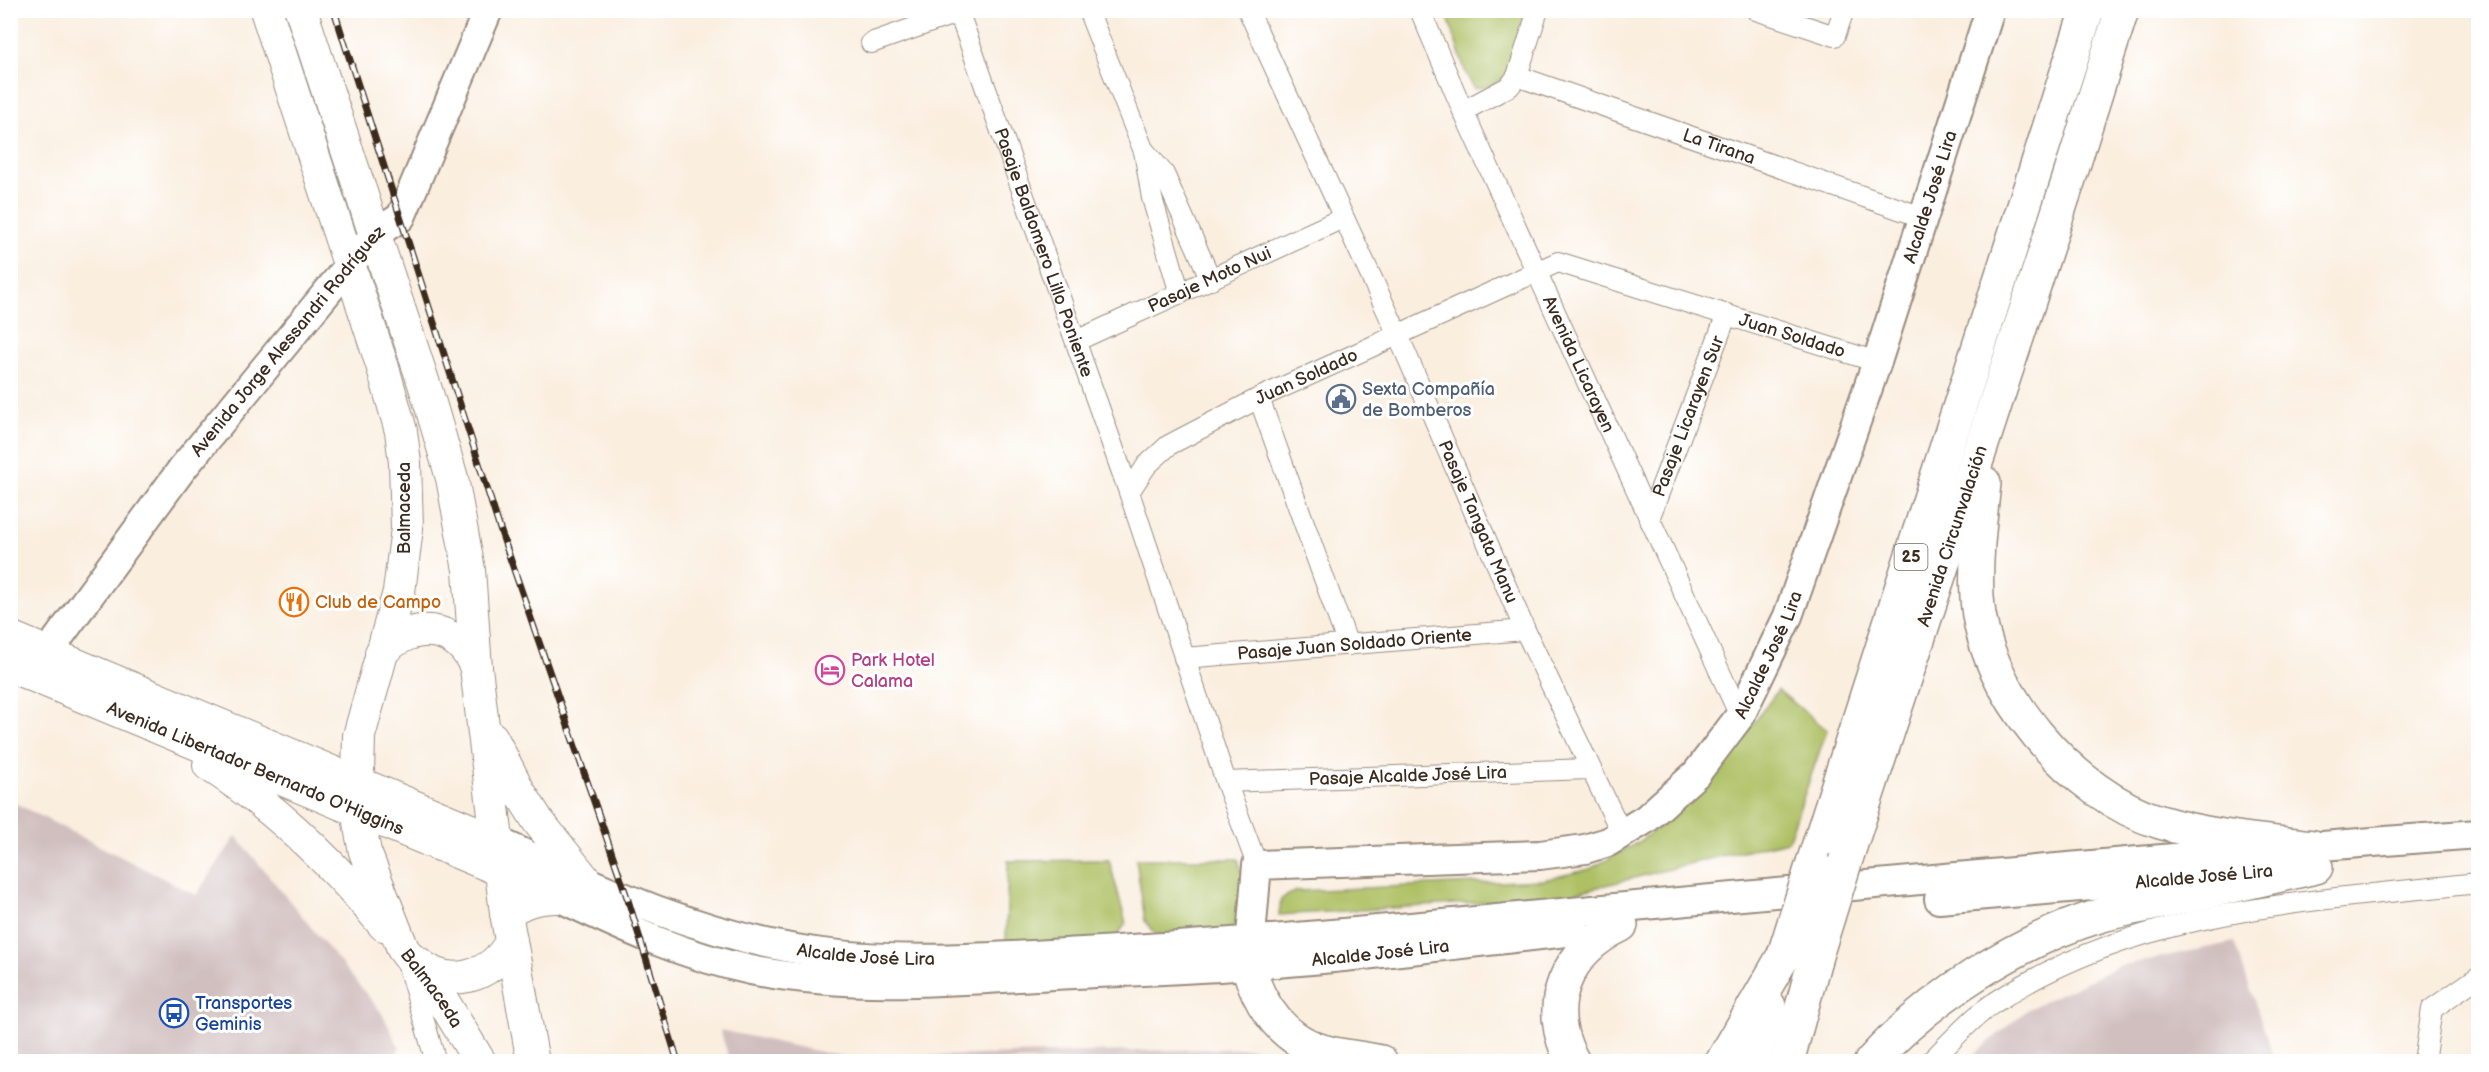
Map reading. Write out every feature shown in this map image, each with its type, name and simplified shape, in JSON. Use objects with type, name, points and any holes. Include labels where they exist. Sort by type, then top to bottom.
[{"type":"highway","points":[[2067,74],[2076,10]]},
{"type":"highway","name":"Avenida Circunvalación","points":[[1787,1062],[1794,957],[1813,862],[2087,10]]},
{"type":"highway","name":"Avenida Circunvalación","points":[[1753,1062],[1794,957],[1846,859],[2122,10]]},
{"type":"highway","points":[[1991,418],[1978,537],[1977,598],[1982,623],[1998,671],[2022,715],[2054,755],[2093,788],[2129,809],[2160,822],[2314,857]]},
{"type":"highway","points":[[1870,1062],[1903,1029],[1964,983],[2021,950],[2063,930],[2098,916],[2314,857]]},
{"type":"highway","points":[[1573,1062],[1563,1039],[1560,1024],[1562,992],[1567,976],[1584,949],[1596,938],[1621,926]]},
{"type":"highway","points":[[1250,953],[1247,980],[1250,996],[1263,1025],[1284,1050],[1301,1062]]},
{"type":"highway","points":[[1250,953],[1259,999],[1275,1022],[1287,1032],[1314,1048],[1329,1053],[1381,1062]]},
{"type":"highway","points":[[1722,1062],[1794,957]]},
{"type":"main road","name":"Balmaceda","points":[[266,10],[392,400],[401,431],[405,463],[408,496],[404,560],[394,612],[359,736],[358,797],[365,852],[403,949],[443,1001],[480,1062]]},
{"type":"main road","points":[[301,10],[428,393],[452,478],[469,570],[476,668],[499,856],[509,928],[533,1062]]},
{"type":"main road","points":[[381,653],[398,638],[420,631],[431,631],[454,639],[463,646],[476,668]]},
{"type":"main road","name":"Avenida Libertador Bernardo O'Higgins","points":[[10,637],[314,765],[358,797]]},
{"type":"main road","name":"Avenida Libertador Bernardo O'Higgins","points":[[10,666],[140,720],[358,797],[499,856]]},
{"type":"main road","points":[[140,720],[238,784],[279,816],[340,876],[403,949],[428,972],[439,976],[462,978],[486,970],[505,953],[509,928],[526,901],[549,896],[560,897]]},
{"type":"main road","points":[[483,723],[537,821],[589,885]]},
{"type":"main road","points":[[314,765],[337,755],[359,736]]},
{"type":"street","name":"Avenida Jorge Alessandri Rodríguez","points":[[48,652],[182,469],[375,234],[401,217],[488,10]]},
{"type":"street","points":[[1088,10],[1143,149],[1152,198],[1180,294]]},
{"type":"street","name":"Pasaje Tangata Manu","points":[[1248,10],[1398,335],[1525,630],[1622,834]]},
{"type":"street","name":"Avenida Licarayen","points":[[1420,10],[1463,111],[1740,716]]},
{"type":"street","points":[[1463,111],[1510,86],[1517,76],[1538,10]]},
{"type":"street","points":[[1756,10],[1835,36],[1844,10]]},
{"type":"street","name":"Alcalde José Lira","points":[[1257,865],[1563,853],[1585,849],[1622,834],[1646,819],[1680,790],[1712,754],[1740,716],[1788,616],[1877,362],[1990,10]]},
{"type":"street","points":[[871,44],[930,16],[962,12]]},
{"type":"street","name":"Pasaje Baldomero Lillo Poniente","points":[[962,12],[1129,492]]},
{"type":"street","name":"La Tirana","points":[[1517,76],[1922,217]]},
{"type":"street","points":[[1143,149],[1164,174],[1210,280]]},
{"type":"street","name":"Pasaje Moto Nui","points":[[1076,341],[1343,218]]},
{"type":"street","name":"Juan Soldado","points":[[1129,492],[1147,465],[1169,445],[1259,398],[1536,270],[1558,262],[1877,362]]},
{"type":"street","name":"Pasaje Licarayen Sur","points":[[1649,519],[1727,314]]},
{"type":"street","points":[[1259,398],[1348,645]]},
{"type":"street","points":[[1129,492],[1226,782],[1257,865],[1250,953]]},
{"type":"street","name":"Pasaje Juan Soldado Oriente","points":[[1184,658],[1525,630]]},
{"type":"street","name":"Pasaje Alcalde José Lira","points":[[1226,782],[1590,769]]},
{"type":"street","name":"Alcalde José Lira","points":[[499,856],[712,929],[781,946],[885,959],[1250,953],[1621,926],[2314,857],[2478,834]]},
{"type":"street","name":"Alcalde José Lira","points":[[499,856],[560,897],[628,930],[678,950],[723,963],[789,976],[847,981],[897,981],[995,979],[1250,953],[1780,892],[2314,857],[2478,852]]},
{"type":"street","points":[[1930,1062],[1992,1004],[2088,952],[2156,930],[2284,905],[2478,883]]},
{"type":"street","points":[[403,949],[436,1062]]},
{"type":"street","points":[[2424,1062],[2432,1010],[2478,977]]},
{"type":"shaded area","points":[[11,801],[196,895],[236,836],[381,1012],[400,1048],[390,1062],[11,1061]]},
{"type":"shaded area","points":[[2234,942],[2275,1061],[1966,1061],[2028,1009],[2119,966]]},
{"type":"shaded area","points":[[720,1030],[849,1058],[1254,1048],[1257,1061],[730,1061]]},
{"type":"green space","points":[[1446,11],[1529,11],[1510,75],[1490,86],[1474,89],[1465,71]]},
{"type":"green space","points":[[1778,690],[1827,730],[1788,841],[1555,898],[1279,915],[1281,899],[1296,891],[1543,880],[1590,869],[1637,843],[1665,822],[1713,779]]},
{"type":"green space","points":[[1136,859],[1238,859],[1244,879],[1245,912],[1233,936],[1160,939],[1145,921]]},
{"type":"green space","points":[[1109,860],[1126,923],[1113,942],[1006,942],[1008,861]]},
{"type":"railway","points":[[334,10],[499,526],[628,900],[678,1062]]},
{"type":"place","name":"Sexta Compañía de Bomberos","points":[[1341,399]]},
{"type":"place","name":"Club de Campo","points":[[294,602]]},
{"type":"place","name":"Park Hotel Calama","points":[[830,670]]},
{"type":"place","name":"Transportes Geminis","points":[[174,1013]]}]
